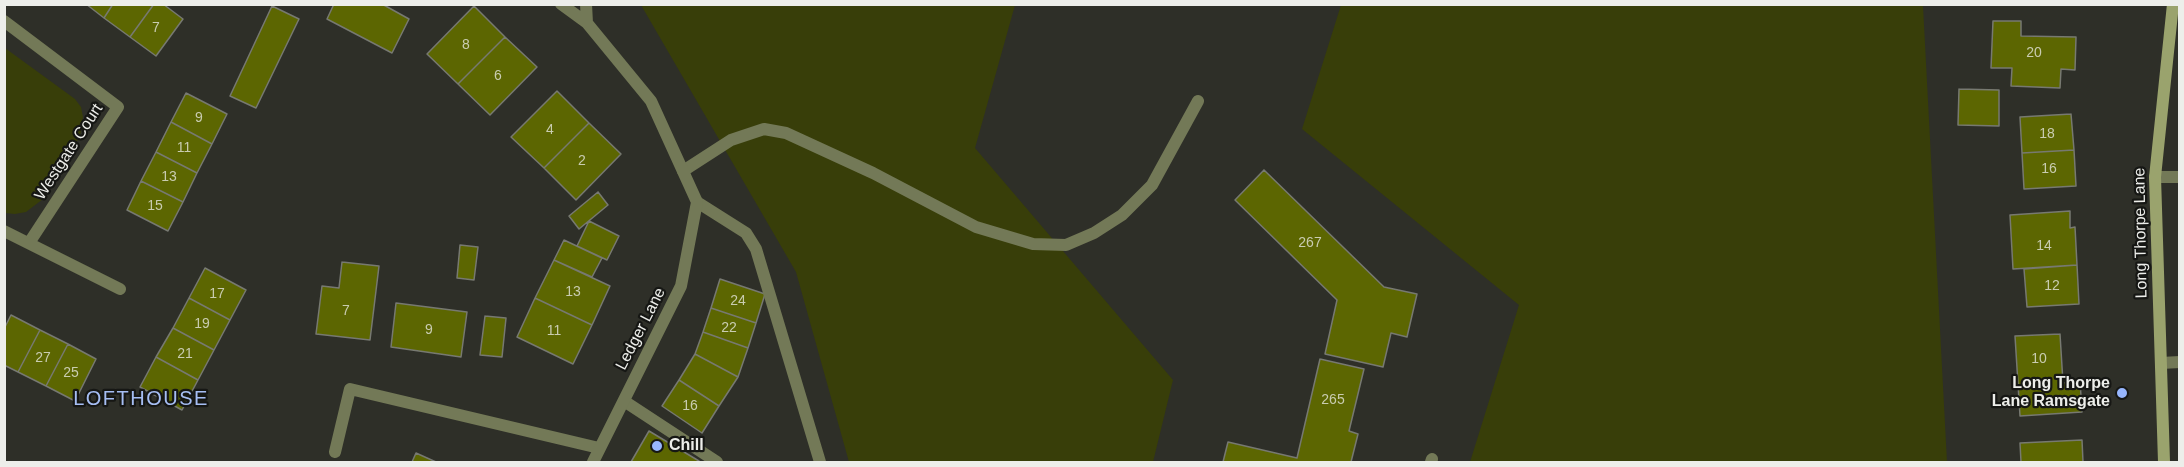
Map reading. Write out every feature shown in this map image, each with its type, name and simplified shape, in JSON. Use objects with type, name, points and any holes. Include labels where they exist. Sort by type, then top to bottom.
[{"type":"main road","name":"Long Thorpe Lane","points":[[2164,462],[2155,177],[2173,4]]},
{"type":"street","points":[[561,4],[586,22],[651,101],[697,202],[746,233],[756,249],[820,462]]},
{"type":"street","points":[[586,4],[586,22]]},
{"type":"street","name":"Westgate Court","points":[[4,21],[118,107],[29,243]]},
{"type":"street","points":[[683,171],[731,140],[764,129],[786,133],[873,173],[976,227],[1033,244],[1066,245],[1094,233],[1122,215],[1152,185],[1198,101]]},
{"type":"street","points":[[2155,177],[2180,177]]},
{"type":"street","name":"Ledger Lane","points":[[592,462],[681,286],[697,202]]},
{"type":"street","points":[[4,231],[120,289]]},
{"type":"street","points":[[2161,363],[2180,362]]},
{"type":"street","points":[[335,452],[350,389],[599,448]]},
{"type":"street","points":[[624,401],[717,462]]},
{"type":"green space","points":[[1917,4],[1923,6],[1947,462],[1470,462],[1519,305],[1302,129],[1341,5]]},
{"type":"green space","points":[[641,5],[1015,5],[975,148],[1173,380],[1153,462],[849,462],[796,272]]},
{"type":"green space","points":[[5,48],[75,99],[81,107],[83,117],[80,136],[43,199],[26,212],[15,214],[5,213]]},
{"type":"building","points":[[86,4],[113,4],[104,18]]},
{"type":"building","points":[[113,4],[154,4],[130,37],[104,18]]},
{"type":"building","points":[[154,4],[163,4],[183,19],[156,56],[130,37]]},
{"type":"building","points":[[334,4],[382,4],[409,19],[392,53],[327,19]]},
{"type":"building","points":[[272,6],[299,19],[256,108],[230,96]]},
{"type":"building","points":[[474,6],[505,37],[458,84],[427,54]]},
{"type":"building","points":[[1993,21],[2021,21],[2021,36],[2076,37],[2075,70],[2061,69],[2060,88],[2011,86],[2012,68],[1991,68]]},
{"type":"building","points":[[505,37],[537,67],[490,115],[458,84]]},
{"type":"building","points":[[1959,89],[1999,90],[1999,126],[1958,125]]},
{"type":"building","points":[[557,91],[589,123],[544,168],[511,137]]},
{"type":"building","points":[[186,93],[227,114],[212,144],[171,122]]},
{"type":"building","points":[[2071,114],[2074,150],[2022,153],[2020,117]]},
{"type":"building","points":[[171,122],[212,144],[197,173],[156,152]]},
{"type":"building","points":[[589,123],[621,154],[576,200],[544,168]]},
{"type":"building","points":[[2074,150],[2076,186],[2024,189],[2022,153]]},
{"type":"building","points":[[156,152],[197,173],[183,202],[141,181]]},
{"type":"building","points":[[1264,170],[1384,287],[1417,294],[1407,337],[1391,333],[1383,367],[1325,354],[1337,300],[1235,200]]},
{"type":"building","points":[[141,181],[183,202],[168,231],[127,210]]},
{"type":"building","points":[[598,192],[608,205],[579,229],[569,216]]},
{"type":"building","points":[[2070,211],[2070,228],[2075,227],[2077,265],[2013,269],[2010,215]]},
{"type":"building","points":[[589,221],[619,236],[607,260],[577,246]]},
{"type":"building","points":[[564,240],[602,258],[592,277],[554,260]]},
{"type":"building","points":[[460,245],[478,247],[474,280],[457,278]]},
{"type":"building","points":[[554,260],[610,286],[592,325],[535,298]]},
{"type":"building","points":[[342,262],[379,266],[370,340],[316,334],[322,286],[339,288]]},
{"type":"building","points":[[2077,265],[2079,304],[2027,307],[2024,269]]},
{"type":"building","points":[[205,268],[246,290],[230,320],[189,298]]},
{"type":"building","points":[[720,279],[765,294],[756,323],[711,308]]},
{"type":"building","points":[[189,298],[230,320],[214,350],[173,328]]},
{"type":"building","points":[[535,298],[592,325],[573,364],[517,337]]},
{"type":"building","points":[[396,303],[467,312],[461,357],[391,347]]},
{"type":"building","points":[[711,308],[756,323],[748,348],[703,332]]},
{"type":"building","points":[[11,315],[40,330],[18,372],[4,365],[4,329]]},
{"type":"building","points":[[485,316],[506,318],[502,357],[480,355]]},
{"type":"building","points":[[173,328],[214,350],[198,380],[156,357]]},
{"type":"building","points":[[40,330],[68,344],[46,386],[18,372]]},
{"type":"building","points":[[703,332],[748,348],[738,377],[695,354]]},
{"type":"building","points":[[2060,334],[2063,383],[2080,381],[2082,412],[2020,416],[2015,336]]},
{"type":"building","points":[[68,344],[96,359],[75,401],[46,386]]},
{"type":"building","points":[[695,354],[738,377],[719,406],[679,380]]},
{"type":"building","points":[[156,357],[198,380],[182,410],[140,387]]},
{"type":"building","points":[[1320,359],[1364,369],[1349,431],[1358,434],[1351,462],[1223,462],[1228,442],[1297,458]]},
{"type":"building","points":[[679,380],[719,406],[702,433],[662,406]]},
{"type":"building","name":"Chill","points":[[649,431],[699,461],[631,462]]},
{"type":"building","points":[[2082,440],[2083,462],[2021,462],[2020,443]]},
{"type":"building","points":[[416,453],[436,462],[412,462]]},
{"type":"place","name":"Long Thorpe Lane Ramsgate","points":[[2122,393]]},
{"type":"place","name":"Chill","points":[[657,446]]},
{"type":"district","name":"LOFTHOUSE","points":[[141,399]]}]
